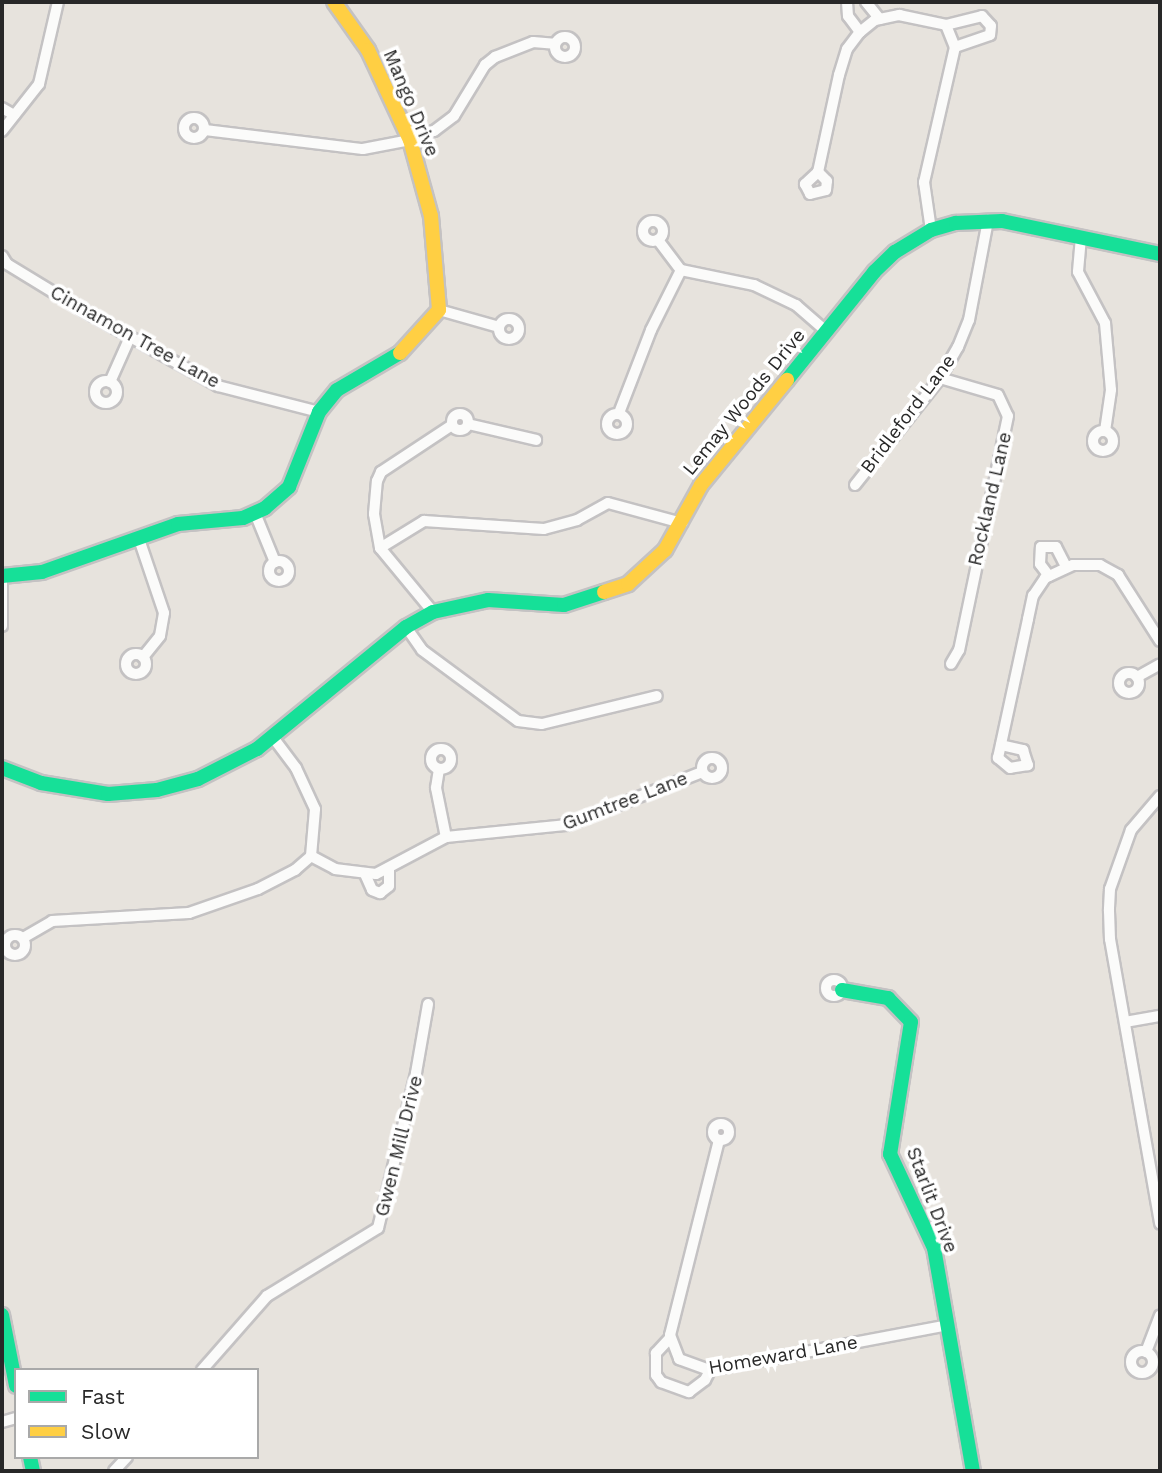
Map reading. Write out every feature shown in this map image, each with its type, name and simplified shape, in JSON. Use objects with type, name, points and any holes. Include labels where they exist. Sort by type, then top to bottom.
[{"type":"street","points":[[2,131],[39,84],[58,2]]},
{"type":"street","name":"Mango Drive","points":[[334,2],[368,50],[410,140],[432,216],[439,310]]},
{"type":"street","points":[[847,2],[848,16],[860,32]]},
{"type":"street","points":[[866,2],[880,19]]},
{"type":"street","points":[[818,172],[839,75],[847,49],[860,32],[880,19],[900,15],[946,25],[982,16],[990,26],[990,35],[955,47]]},
{"type":"street","points":[[931,230],[924,182],[955,47],[946,25]]},
{"type":"street","points":[[205,130],[363,149],[410,140],[434,131],[454,116],[485,65],[495,57],[533,42],[554,44]]},
{"type":"street","points":[[2,108],[14,115]]},
{"type":"street","name":"Lemay Woods Drive","points":[[2,768],[66,789],[129,793],[198,779],[238,761],[272,737],[406,628],[433,612],[488,600],[547,606],[597,597],[648,568],[682,523],[701,485],[883,261],[931,230],[988,220],[1160,254]]},
{"type":"street","name":"Bridleford Lane","points":[[855,485],[940,378],[969,320],[988,220]]},
{"type":"street","points":[[1081,237],[1078,271],[1105,323],[1111,390],[1105,431]]},
{"type":"street","points":[[658,240],[681,270],[754,285],[796,305],[826,331]]},
{"type":"street","name":"Cinnamon Tree Lane","points":[[2,256],[7,264],[218,386],[318,412]]},
{"type":"street","points":[[620,414],[646,341],[681,270]]},
{"type":"street","points":[[2,626],[2,575],[42,572],[178,523],[255,513],[289,487],[318,412],[348,381],[397,357],[439,310],[499,327]]},
{"type":"street","points":[[110,382],[130,337]]},
{"type":"street","name":"Rockland Lane","points":[[940,378],[998,395],[1008,416],[958,650],[951,664]]},
{"type":"street","points":[[433,612],[380,548],[374,514],[381,472],[452,425],[453,417],[460,413],[468,424],[536,440]]},
{"type":"street","points":[[380,548],[432,520],[544,529],[576,520],[608,503],[682,523]]},
{"type":"street","points":[[255,513],[275,562]]},
{"type":"street","points":[[139,539],[163,613],[159,636],[144,657]]},
{"type":"street","points":[[1049,576],[1037,555],[1041,547],[1056,547],[1066,567]]},
{"type":"street","points":[[1001,745],[1033,596],[1049,576],[1066,567],[1100,565],[1118,575],[1160,641]]},
{"type":"street","points":[[406,628],[422,650],[518,721],[542,724],[657,696]]},
{"type":"street","points":[[1137,677],[1160,664]]},
{"type":"street","points":[[23,938],[52,920],[189,913],[277,880],[311,856],[316,809],[296,768],[272,737]]},
{"type":"street","points":[[439,769],[436,788],[446,837]]},
{"type":"street","name":"Gumtree Lane","points":[[311,856],[335,869],[365,874],[389,870],[446,837],[568,825],[702,772]]},
{"type":"street","points":[[1160,796],[1131,830],[1110,888],[1110,939],[1156,1163],[1160,1224]]},
{"type":"street","name":"Gumtree Lane","points":[[365,874],[372,890],[380,893],[389,886],[389,870]]},
{"type":"street","name":"Starlit Drive","points":[[842,990],[888,998],[909,1015],[911,1035],[890,1154],[934,1248],[973,1471]]},
{"type":"street","name":"Gwen Mill Drive","points":[[204,1368],[267,1296],[378,1228],[421,1054],[428,1004]]},
{"type":"street","points":[[1125,1022],[1160,1016]]},
{"type":"street","points":[[710,1370],[689,1392],[661,1382],[656,1375],[656,1353],[670,1338],[719,1140]]},
{"type":"street","points":[[2,1315],[14,1376]]},
{"type":"street","points":[[1146,1352],[1160,1316]]},
{"type":"street","name":"Homeward Lane","points":[[670,1338],[679,1359],[710,1370],[948,1325]]},
{"type":"traffic: fast","points":[[787,380],[874,272],[895,252],[931,230],[956,223],[1002,221],[1160,254]]},
{"type":"traffic: fast","points":[[2,576],[42,572],[178,524],[243,518],[265,508],[289,487],[319,412],[337,390],[400,353]]},
{"type":"traffic: fast","points":[[2,768],[41,783],[108,794],[157,790],[198,779],[257,749],[406,627],[433,612],[488,600],[564,605],[604,592]]},
{"type":"traffic: fast","points":[[842,990],[888,998],[911,1022],[890,1154],[934,1248],[973,1471]]},
{"type":"traffic: fast","points":[[2,1315],[14,1376]]},
{"type":"traffic: fast","points":[[30,1459],[33,1471]]},
{"type":"traffic: slow","points":[[334,2],[368,50],[410,140],[431,216],[439,310],[400,353]]},
{"type":"traffic: slow","points":[[604,592],[628,584],[665,550],[701,485],[787,380]]}]
